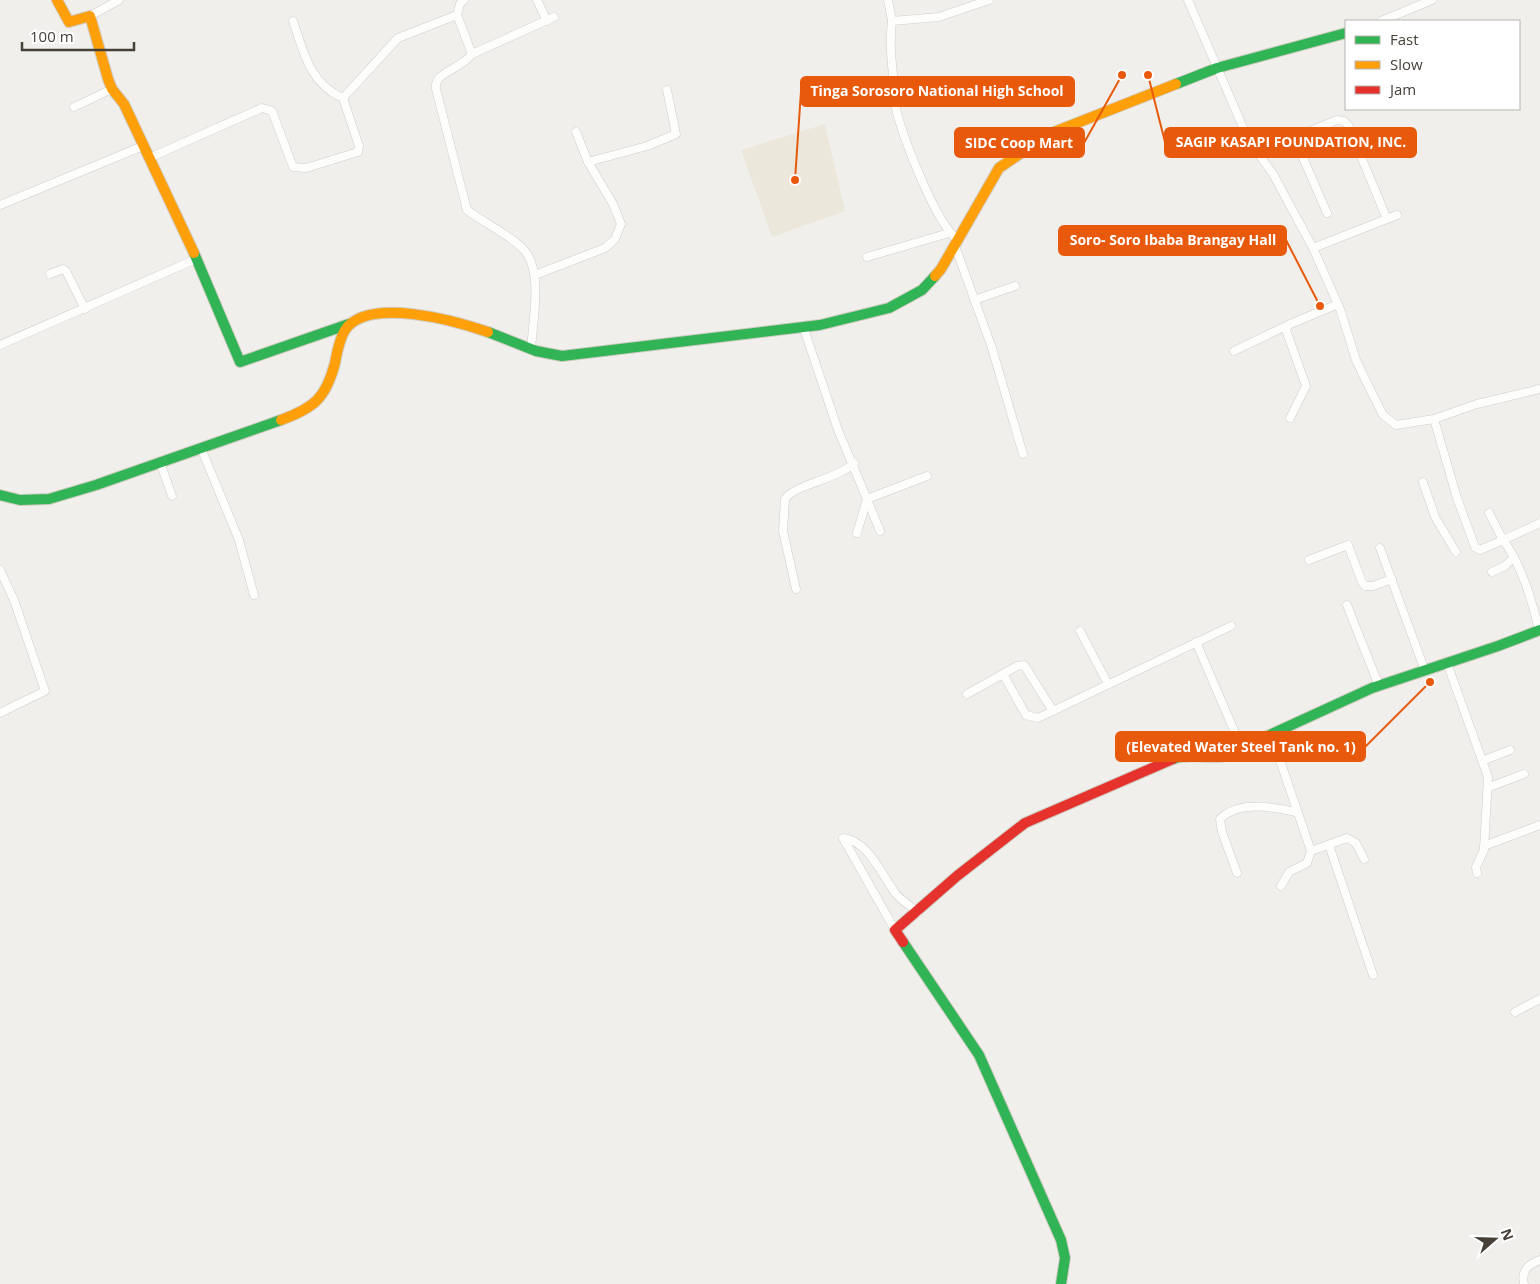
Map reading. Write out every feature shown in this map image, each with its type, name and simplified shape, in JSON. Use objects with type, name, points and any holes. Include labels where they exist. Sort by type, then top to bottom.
[{"type":"street","points":[[57,0],[66,20],[70,22],[90,16],[118,0]]},
{"type":"street","points":[[464,0],[460,4],[456,15],[472,54]]},
{"type":"street","points":[[531,348],[535,275],[530,258],[524,250],[492,225],[472,214],[464,205],[435,83],[439,76],[462,66],[472,54],[550,19],[537,0]]},
{"type":"street","points":[[888,0],[892,21],[889,44],[896,108],[921,175],[954,239],[992,348],[1023,454]]},
{"type":"street","points":[[892,21],[940,17],[989,0]]},
{"type":"street","points":[[1188,0],[1232,106],[1256,153],[1273,174],[1312,248],[1338,304],[1356,360],[1383,415],[1396,424],[1434,419],[1477,404],[1540,389]]},
{"type":"street","points":[[1382,20],[1432,0]]},
{"type":"street","points":[[343,98],[398,38],[456,15]]},
{"type":"street","points":[[90,16],[112,89],[124,104],[196,259],[240,362],[349,324],[368,315],[410,314],[483,330],[554,355],[591,353],[803,326],[844,320],[889,308],[922,290],[941,269],[954,239],[999,168],[1049,134],[1217,68],[1345,33]]},
{"type":"street","points":[[148,158],[262,108],[272,111],[293,167],[306,168],[358,152],[359,146],[343,98],[321,85],[303,52],[293,21]]},
{"type":"street","points":[[74,107],[112,89]]},
{"type":"street","points":[[588,162],[647,146],[676,134],[668,90]]},
{"type":"street","points":[[1256,153],[1337,120],[1344,121],[1348,125],[1387,219]]},
{"type":"street","points":[[535,275],[605,248],[619,232],[621,224],[613,204],[588,162],[576,132]]},
{"type":"street","points":[[1294,138],[1327,213]]},
{"type":"street","points":[[0,205],[143,146]]},
{"type":"street","points":[[1312,248],[1397,215]]},
{"type":"street","points":[[867,257],[954,239]]},
{"type":"street","points":[[0,345],[196,259]]},
{"type":"street","points":[[50,274],[59,270],[66,271],[85,309]]},
{"type":"street","points":[[974,300],[1015,286]]},
{"type":"street","points":[[1234,351],[1288,324],[1338,304]]},
{"type":"street","points":[[0,495],[20,500],[49,499],[305,411],[317,404],[327,390],[342,336],[349,324]]},
{"type":"street","points":[[1288,324],[1286,330],[1306,386],[1290,418]]},
{"type":"street","points":[[803,326],[838,430],[854,463],[880,531]]},
{"type":"street","points":[[1434,419],[1457,498],[1475,547],[1480,550],[1540,523]]},
{"type":"street","points":[[201,448],[239,540],[254,595]]},
{"type":"street","points":[[160,462],[172,496]]},
{"type":"street","points":[[796,590],[783,531],[785,499],[792,492],[841,473],[854,463]]},
{"type":"street","points":[[867,499],[927,476]]},
{"type":"street","points":[[1423,482],[1436,517],[1456,552]]},
{"type":"street","points":[[857,533],[867,499]]},
{"type":"street","points":[[895,930],[918,912],[957,876],[1025,823],[1180,756],[1211,758],[1224,756],[1331,705],[1380,686],[1489,650],[1540,630],[1514,557],[1488,512]]},
{"type":"street","points":[[1309,560],[1348,545],[1362,582],[1366,586],[1373,586],[1392,579]]},
{"type":"street","points":[[1380,548],[1425,671]]},
{"type":"street","points":[[1492,572],[1505,566],[1514,557]]},
{"type":"street","points":[[0,570],[14,600],[45,691],[0,713]]},
{"type":"street","points":[[1347,605],[1380,686]]},
{"type":"street","points":[[1002,674],[1026,715],[1038,718],[1231,626]]},
{"type":"street","points":[[1080,631],[1108,684]]},
{"type":"street","points":[[1196,642],[1242,748]]},
{"type":"street","points":[[1447,663],[1461,708],[1482,761],[1489,787],[1484,846],[1476,867],[1477,872]]},
{"type":"street","points":[[967,694],[1017,666],[1024,665],[1053,711]]},
{"type":"street","points":[[1272,734],[1296,812],[1311,851],[1307,863],[1289,872],[1281,886]]},
{"type":"street","points":[[1482,761],[1510,750]]},
{"type":"street","points":[[1489,787],[1524,774]]},
{"type":"street","points":[[1238,873],[1220,824],[1223,816],[1246,808],[1262,806],[1271,806],[1296,812]]},
{"type":"street","points":[[1484,846],[1540,825]]},
{"type":"street","points":[[918,912],[902,900],[861,847],[854,841],[843,838],[895,930],[984,1066],[1056,1227],[1065,1258],[1061,1284]]},
{"type":"street","points":[[1311,851],[1347,838],[1352,839],[1356,843],[1364,859]]},
{"type":"street","points":[[1328,845],[1373,975]]},
{"type":"street","points":[[1515,1012],[1540,998]]},
{"type":"street","points":[[1524,1284],[1522,1274],[1525,1269],[1530,1264],[1540,1260]]},
{"type":"shaded area","points":[[825,124],[845,211],[772,237],[741,150]]},
{"type":"traffic: fast","points":[[1176,84],[1217,68],[1345,33]]},
{"type":"traffic: fast","points":[[194,253],[240,362],[349,324]]},
{"type":"traffic: fast","points":[[488,332],[536,351],[562,356],[820,325],[889,308],[922,290],[935,276]]},
{"type":"traffic: fast","points":[[0,495],[20,500],[49,499],[96,485],[281,420]]},
{"type":"traffic: fast","points":[[1173,759],[1185,756],[1224,756],[1372,688],[1540,630]]},
{"type":"traffic: fast","points":[[903,942],[979,1055],[1061,1240],[1065,1258],[1061,1284]]},
{"type":"traffic: slow","points":[[57,0],[69,22],[90,16],[112,89],[124,104],[194,253]]},
{"type":"traffic: slow","points":[[935,276],[941,269],[999,168],[1049,134],[1176,84]]},
{"type":"traffic: slow","points":[[281,420],[310,406],[323,393],[331,375],[343,334],[356,320],[373,314],[413,314],[455,322],[488,332]]},
{"type":"traffic: jam","points":[[903,942],[895,930],[957,876],[1025,823],[1173,759]]},
{"type":"place","name":"SIDC Coop Mart","points":[[1122,75]]},
{"type":"place","name":"SAGIP KASAPI FOUNDATION, INC.","points":[[1148,75]]},
{"type":"place","name":"Tinga Sorosoro National High School","points":[[795,180]]},
{"type":"place","name":"Soro- Soro Ibaba Brangay Hall","points":[[1320,306]]},
{"type":"place","name":"(Elevated Water Steel Tank no. 1)","points":[[1430,682]]}]
